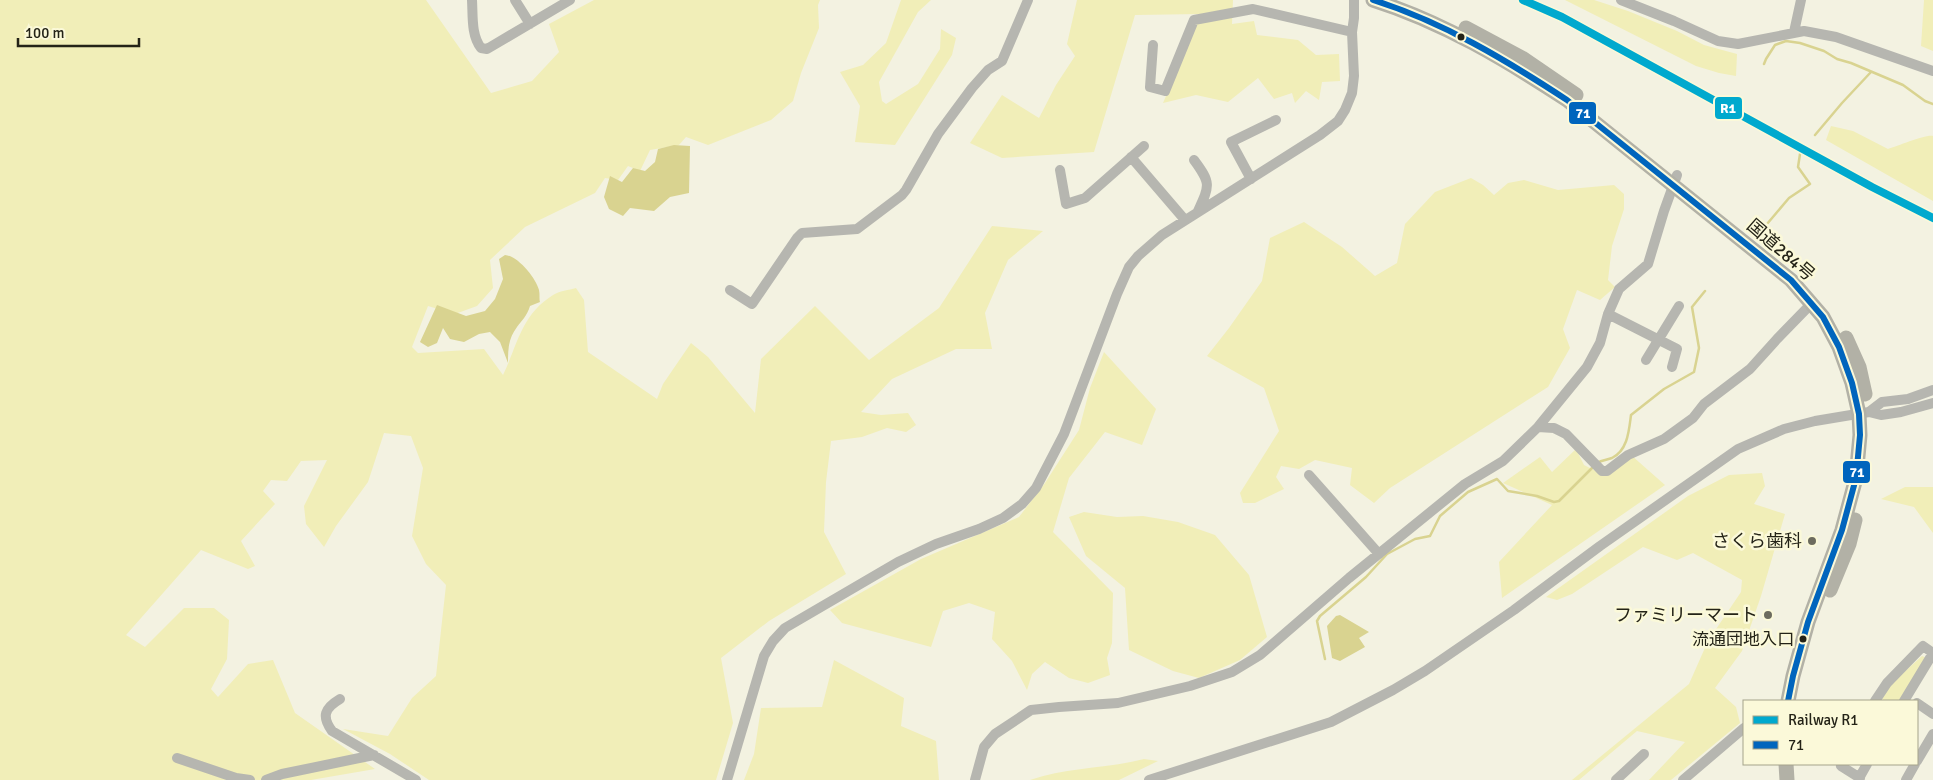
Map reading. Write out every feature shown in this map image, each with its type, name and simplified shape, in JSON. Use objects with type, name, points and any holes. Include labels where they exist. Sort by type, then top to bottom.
[{"type":"highway","name":"国道284号","points":[[1373,0],[1407,11],[1462,37],[1567,100],[1785,265],[1810,287],[1829,309],[1844,335],[1858,368],[1864,413],[1867,478],[1848,544],[1818,620],[1798,700]]},
{"type":"highway","name":"国道284号","points":[[1400,0],[1468,29],[1522,58],[1558,82],[1791,280],[1823,317],[1839,347],[1864,413],[1856,478],[1842,530],[1808,622],[1788,700]]},
{"type":"highway","points":[[1786,765],[1787,780]]},
{"type":"highway","points":[[1794,765],[1795,780]]},
{"type":"street","points":[[472,0],[474,30],[477,42],[481,48],[487,48],[570,0]]},
{"type":"street","points":[[515,0],[530,24]]},
{"type":"street","points":[[730,290],[752,304],[802,233],[857,229],[902,195],[938,134],[960,103],[988,70],[1002,61],[1028,0]]},
{"type":"street","points":[[727,780],[764,656],[773,641],[785,628],[898,562],[936,544],[980,529],[1004,518],[1022,504],[1036,488],[1064,434],[1129,267],[1147,247],[1338,122],[1352,93],[1354,76],[1352,32],[1354,0]]},
{"type":"street","points":[[1621,0],[1674,20],[1718,41],[1738,44],[1804,31],[1836,37],[1933,71]]},
{"type":"street","points":[[1794,32],[1801,0]]},
{"type":"street","points":[[1153,45],[1150,87],[1165,91],[1194,20],[1252,9],[1352,32]]},
{"type":"street","points":[[1251,179],[1231,142],[1276,120]]},
{"type":"street","points":[[1060,170],[1066,204],[1085,198],[1144,146]]},
{"type":"street","points":[[1130,157],[1186,220]]},
{"type":"street","points":[[1194,160],[1206,176],[1208,191],[1198,212]]},
{"type":"street","points":[[976,780],[984,747],[995,734],[1032,710],[1059,706],[1118,703],[1190,686],[1232,672],[1260,655],[1378,554],[1465,484],[1503,461],[1538,427],[1587,367],[1600,343],[1608,314],[1619,289],[1648,264],[1675,180]]},
{"type":"street","points":[[1538,427],[1554,428],[1566,434],[1602,472],[1607,471],[1628,455],[1664,439],[1693,418],[1704,404],[1750,369],[1812,303]]},
{"type":"street","points":[[1646,360],[1679,306]]},
{"type":"street","points":[[1608,314],[1677,349],[1672,366]]},
{"type":"street","points":[[1864,413],[1882,402],[1908,400],[1933,390]]},
{"type":"street","points":[[1149,780],[1331,722],[1426,672],[1738,448],[1784,428],[1864,413],[1881,415],[1901,412],[1933,403]]},
{"type":"street","points":[[1309,475],[1378,554]]},
{"type":"street","points":[[1876,700],[1887,683],[1923,646],[1933,653],[1908,700]]},
{"type":"street","points":[[340,699],[329,706],[325,716],[326,723],[332,731],[416,780]]},
{"type":"street","points":[[1918,705],[1933,714]]},
{"type":"street","points":[[1683,780],[1743,729]]},
{"type":"street","points":[[1918,760],[1933,734]]},
{"type":"street","points":[[1616,780],[1644,754]]},
{"type":"street","points":[[266,780],[282,774],[374,755]]},
{"type":"street","points":[[177,758],[236,778],[250,780]]},
{"type":"street","points":[[1842,765],[1859,779],[1867,765]]},
{"type":"street","points":[[1906,780],[1915,765]]},
{"type":"shaded area","points":[[0,0],[426,0],[491,93],[532,81],[559,52],[549,24],[594,0],[820,0],[818,5],[819,28],[801,73],[793,101],[771,120],[708,145],[686,137],[679,145],[650,150],[640,171],[628,166],[618,180],[605,178],[595,193],[525,227],[490,260],[493,288],[477,306],[455,314],[428,306],[412,347],[418,353],[484,349],[503,375],[522,331],[534,312],[542,303],[555,294],[576,288],[584,300],[588,352],[657,399],[663,384],[691,343],[708,357],[755,413],[761,359],[815,306],[869,360],[939,308],[992,226],[1043,231],[1008,260],[985,313],[992,349],[956,349],[892,379],[861,412],[881,415],[908,413],[916,425],[906,432],[887,428],[862,437],[831,441],[826,482],[824,532],[846,574],[769,621],[721,658],[733,723],[716,780],[429,780],[390,754],[343,729],[388,736],[412,698],[436,676],[446,585],[426,564],[412,536],[423,468],[411,436],[384,433],[368,482],[336,526],[324,547],[306,524],[304,506],[327,460],[301,461],[287,481],[271,480],[263,491],[275,504],[241,541],[255,566],[248,569],[201,550],[126,635],[145,647],[184,608],[214,608],[229,620],[227,659],[211,689],[218,697],[248,664],[273,660],[295,713],[375,769],[311,780],[0,780]]},
{"type":"shaded area","points":[[901,0],[931,0],[918,12],[879,82],[882,101],[886,104],[918,84],[940,49],[941,29],[956,38],[952,55],[895,145],[855,142],[860,106],[840,72],[863,65],[886,43]]},
{"type":"shaded area","points":[[1077,0],[1233,0],[1232,24],[1254,21],[1257,35],[1298,40],[1316,55],[1339,54],[1340,81],[1322,82],[1319,100],[1306,91],[1295,103],[1292,93],[1274,99],[1258,78],[1228,102],[1196,95],[1163,103],[1201,14],[1135,15],[1094,152],[1002,158],[970,143],[1002,95],[1039,118],[1056,85],[1075,56],[1067,44]]},
{"type":"shaded area","points":[[1565,0],[1594,0],[1628,11],[1677,31],[1704,45],[1737,54],[1736,76],[1696,66]]},
{"type":"shaded area","points":[[1924,0],[1933,0],[1933,51],[1921,46]]},
{"type":"shaded area","points":[[1831,126],[1853,131],[1888,149],[1918,138],[1933,136],[1933,201],[1826,140]]},
{"type":"shaded area","points":[[674,145],[690,146],[689,193],[670,197],[654,211],[630,208],[623,216],[609,209],[604,197],[610,176],[622,182],[633,168],[645,171],[655,162],[658,149]]},
{"type":"shaded area","points":[[1471,178],[1483,185],[1494,195],[1508,183],[1524,180],[1558,190],[1614,185],[1624,194],[1624,209],[1612,246],[1608,280],[1615,287],[1600,300],[1577,290],[1563,329],[1570,348],[1548,387],[1390,488],[1374,503],[1350,485],[1352,468],[1315,460],[1299,469],[1281,466],[1276,477],[1284,489],[1255,503],[1243,503],[1240,493],[1279,431],[1264,388],[1207,356],[1262,281],[1270,238],[1304,222],[1342,247],[1375,276],[1397,263],[1405,224],[1435,192]]},
{"type":"shaded area","points":[[505,255],[521,263],[530,274],[539,290],[540,302],[530,306],[514,331],[509,345],[508,363],[500,342],[490,332],[479,334],[464,342],[450,339],[443,328],[437,343],[428,347],[420,342],[437,305],[466,316],[485,311],[495,299],[503,279],[499,259]]},
{"type":"shaded area","points":[[1104,352],[1156,409],[1142,445],[1105,432],[1069,478],[1053,532],[1113,593],[1112,643],[1107,658],[1110,675],[1088,683],[1069,678],[1045,662],[1032,674],[1027,690],[1012,661],[992,639],[995,612],[969,603],[943,611],[931,647],[842,623],[830,610],[921,559],[1019,517],[1045,483],[1079,430],[1090,388]]},
{"type":"shaded area","points":[[1576,449],[1584,465],[1606,476],[1631,455],[1665,485],[1502,598],[1499,562],[1552,505],[1503,483],[1540,457],[1552,472]]},
{"type":"shaded area","points":[[1762,473],[1765,486],[1754,504],[1785,514],[1761,596],[1742,651],[1715,688],[1736,707],[1740,723],[1671,780],[1649,780],[1685,742],[1637,731],[1579,780],[1572,780],[1689,684],[1708,641],[1741,592],[1742,580],[1693,553],[1677,560],[1643,547],[1572,594],[1557,600],[1546,597],[1688,496],[1729,475]]},
{"type":"shaded area","points":[[1905,487],[1933,487],[1933,533],[1914,507],[1881,499]]},
{"type":"shaded area","points":[[1084,512],[1117,517],[1143,516],[1178,522],[1215,535],[1249,575],[1267,637],[1240,660],[1199,678],[1173,671],[1129,650],[1125,588],[1086,556],[1069,517]]},
{"type":"shaded area","points":[[1340,615],[1369,632],[1359,638],[1365,647],[1340,661],[1332,658],[1327,626],[1336,616]]},
{"type":"shaded area","points":[[1922,656],[1927,658],[1902,700],[1882,699],[1892,683]]},
{"type":"shaded area","points":[[834,660],[904,698],[901,726],[936,741],[939,780],[744,780],[754,754],[761,708],[822,707]]},
{"type":"shaded area","points":[[1144,759],[1158,761],[1119,780],[1030,780],[1072,770],[1115,765]]},
{"type":"waterway","points":[[1764,64],[1775,45],[1786,41],[1800,43],[1824,51],[1837,59],[1903,85],[1925,101],[1933,104]]},
{"type":"waterway","points":[[1815,135],[1871,72]]},
{"type":"waterway","points":[[1767,224],[1789,198],[1810,184],[1798,167],[1800,154]]},
{"type":"waterway","points":[[1597,463],[1612,458],[1625,445],[1631,415],[1664,389],[1694,372],[1699,348],[1692,307],[1705,291]]},
{"type":"waterway","points":[[1325,659],[1317,621],[1320,616],[1366,577],[1387,554],[1415,539],[1430,536],[1440,516],[1468,492],[1497,479],[1508,491],[1537,496],[1554,502],[1559,501],[1593,467]]},
{"type":"rail line","name":"R1","points":[[1523,0],[1562,17],[1872,187],[1933,218]]},
{"type":"transit line","name":"71","points":[[1373,0],[1424,19],[1473,43],[1567,100],[1791,280],[1823,317],[1839,347],[1852,383],[1859,414],[1860,435],[1856,478],[1842,530],[1808,622],[1788,700]]},
{"type":"place","name":"さくら歯科","points":[[1812,541]]},
{"type":"place","name":"ファミリーマート","points":[[1768,615]]},
{"type":"place","name":"流通団地入口","points":[[1803,639]]}]
